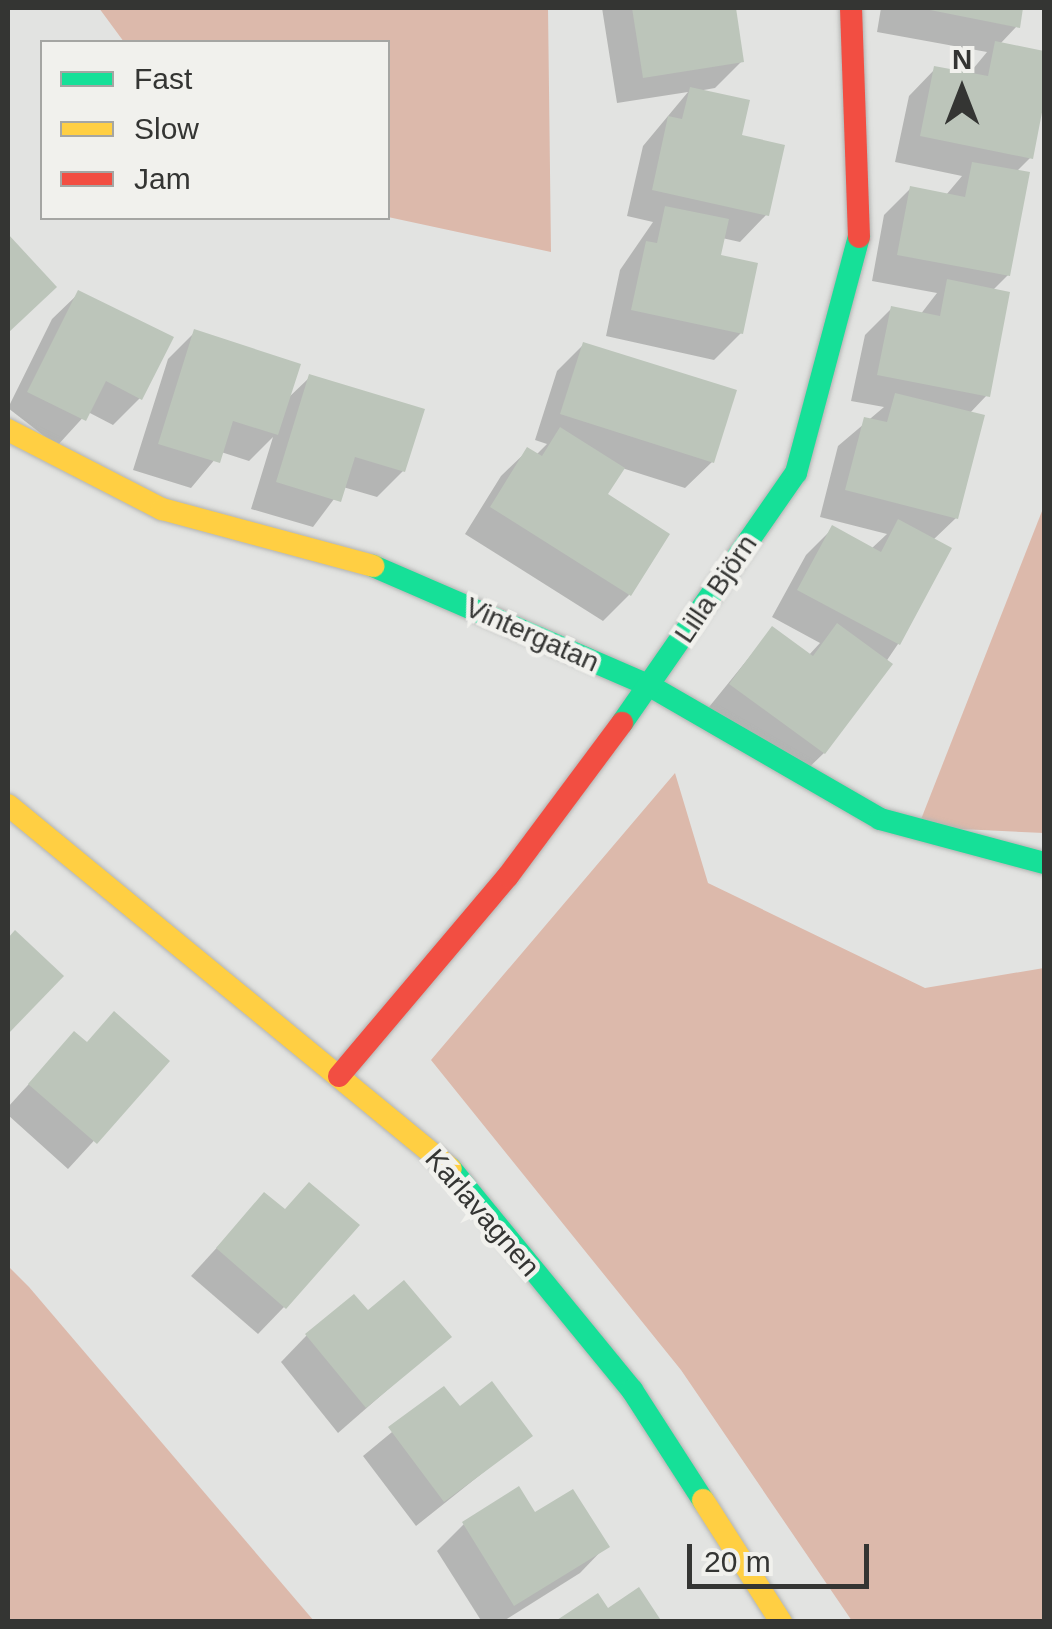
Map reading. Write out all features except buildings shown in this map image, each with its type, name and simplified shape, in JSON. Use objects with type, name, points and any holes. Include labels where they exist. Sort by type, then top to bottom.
[{"type":"street","name":"Lilla Björn","points":[[339,1076],[508,876],[650,686],[796,473],[863,221],[852,8]]},
{"type":"street","name":"Vintergatan","points":[[8,430],[162,509],[374,566],[650,686],[880,819],[1044,862]]},
{"type":"street","name":"Karlavagnen","points":[[8,805],[446,1163],[632,1390],[780,1622]]},
{"type":"shaded area","points":[[99,8],[548,8],[551,252],[390,217],[390,40],[123,40]]},
{"type":"shaded area","points":[[1044,506],[1044,833],[918,827]]},
{"type":"shaded area","points":[[675,773],[708,883],[925,988],[1044,968],[1044,1621],[852,1621],[681,1370],[431,1060]]},
{"type":"shaded area","points":[[8,1266],[29,1287],[314,1621],[8,1621]]},
{"type":"traffic: fast","points":[[622,723],[796,473],[859,237]]},
{"type":"traffic: fast","points":[[373,566],[650,686],[880,819],[1044,863]]},
{"type":"traffic: fast","points":[[451,1169],[632,1390],[703,1500]]},
{"type":"traffic: slow","points":[[8,430],[162,509],[373,566]]},
{"type":"traffic: slow","points":[[8,805],[451,1169]]},
{"type":"traffic: slow","points":[[703,1500],[781,1622]]},
{"type":"traffic: jam","points":[[851,8],[859,237]]},
{"type":"traffic: jam","points":[[339,1076],[508,876],[622,723]]}]
